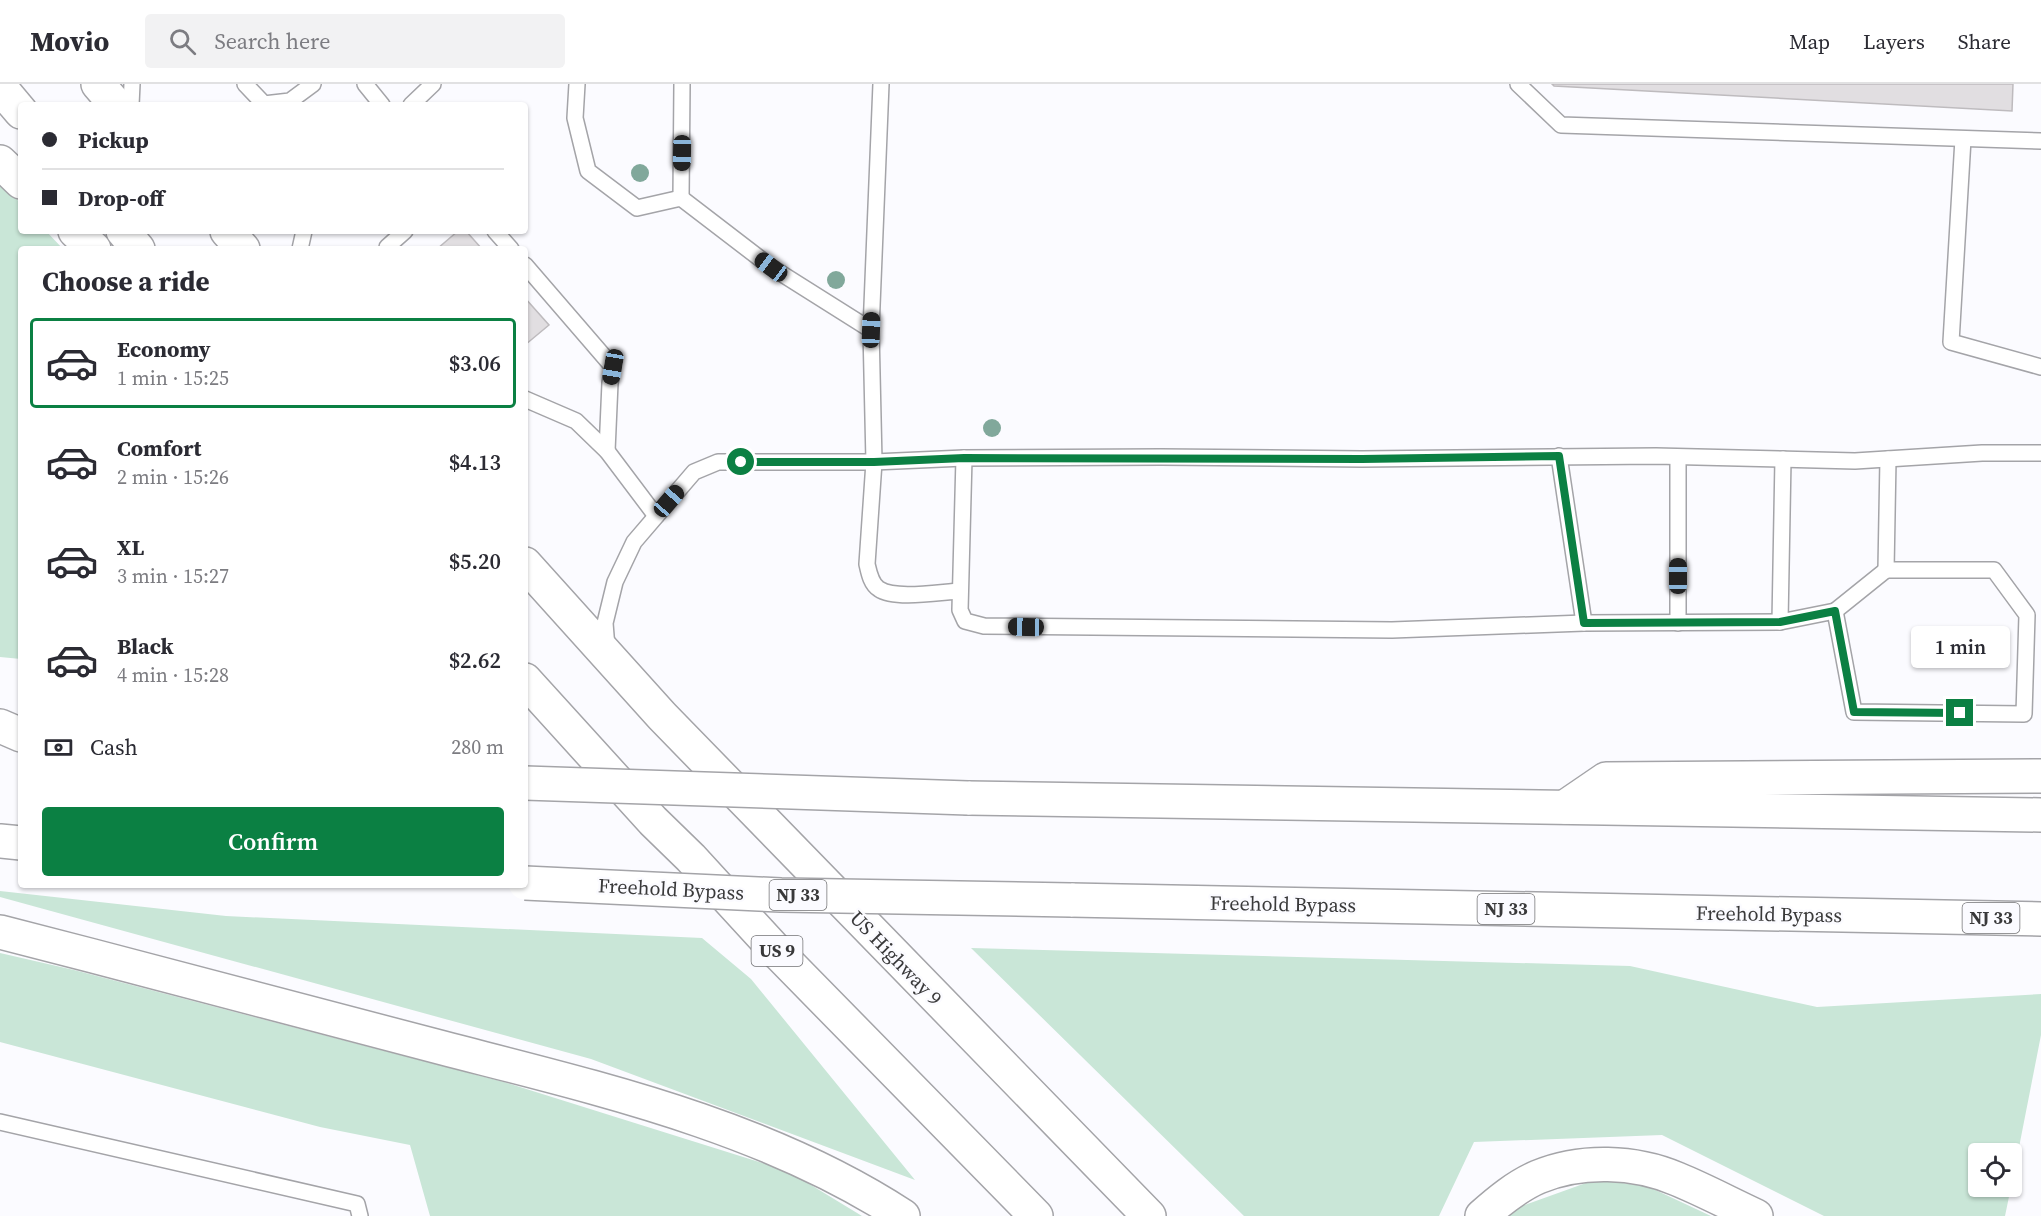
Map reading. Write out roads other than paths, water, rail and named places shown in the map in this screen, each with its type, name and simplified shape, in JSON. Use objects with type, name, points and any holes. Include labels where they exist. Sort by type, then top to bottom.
[{"type":"highway","points":[[98,84],[113,102]]},
{"type":"highway","points":[[0,87],[18,108]]},
{"type":"highway","points":[[0,162],[18,179]]},
{"type":"highway","points":[[78,234],[91,246]]},
{"type":"highway","points":[[126,234],[136,246]]},
{"type":"highway","points":[[230,234],[240,246]]},
{"type":"highway","name":"US Highway 9","points":[[528,567],[662,716],[1149,1216]]},
{"type":"highway","name":"US 9","points":[[528,683],[653,821],[692,858],[780,955],[1036,1216]]},
{"type":"highway","points":[[0,726],[18,734]]},
{"type":"highway","points":[[0,739],[18,741]]},
{"type":"highway","points":[[1565,807],[1606,780],[2041,776]]},
{"type":"highway","points":[[528,783],[968,798],[2041,814]]},
{"type":"highway","points":[[0,841],[18,843]]},
{"type":"highway","name":"Freehold Bypass","points":[[528,883],[781,895],[2041,919]]},
{"type":"highway","points":[[0,932],[610,1091],[717,1125],[803,1161],[882,1202],[903,1216]]},
{"type":"highway","points":[[1482,1216],[1508,1194],[1538,1177],[1570,1168],[1600,1164],[1636,1167],[1675,1178],[1756,1216]]},
{"type":"lane","points":[[130,102],[132,84]]},
{"type":"lane","points":[[244,84],[262,102]]},
{"type":"lane","points":[[281,102],[290,101],[313,84]]},
{"type":"lane","points":[[365,84],[380,102]]},
{"type":"lane","points":[[414,102],[433,84]]},
{"type":"lane","points":[[578,84],[575,118],[588,171],[637,208],[681,198]]},
{"type":"lane","points":[[681,198],[682,84]]},
{"type":"lane","points":[[881,84],[871,330],[874,462],[867,564],[870,578],[879,589],[894,595],[960,591]]},
{"type":"lane","points":[[1518,84],[1561,125],[2041,141]]},
{"type":"lane","points":[[1963,139],[1951,342],[2041,367]]},
{"type":"lane","points":[[681,198],[771,267],[871,330]]},
{"type":"lane","points":[[388,246],[402,234]]},
{"type":"lane","points":[[498,234],[508,246]]},
{"type":"lane","points":[[528,268],[613,367],[610,383],[607,451]]},
{"type":"lane","points":[[528,400],[576,422],[607,451],[656,516]]},
{"type":"lane","points":[[607,654],[606,623],[615,582],[634,542],[694,472],[718,462],[874,462],[964,458],[1362,459],[1559,456],[1888,459],[1982,453],[2041,453]]},
{"type":"lane","points":[[1559,456],[1584,623]]},
{"type":"lane","points":[[964,458],[960,610],[965,621],[984,626],[1392,630],[1584,623],[1780,622],[1835,611],[1886,570],[1994,570],[2027,615],[2024,714],[1854,712],[1835,611]]},
{"type":"lane","points":[[1678,458],[1678,623]]},
{"type":"lane","points":[[1780,622],[1783,459]]},
{"type":"lane","points":[[1886,570],[1888,459]]},
{"type":"lane","points":[[0,1122],[357,1204],[360,1216]]}]
